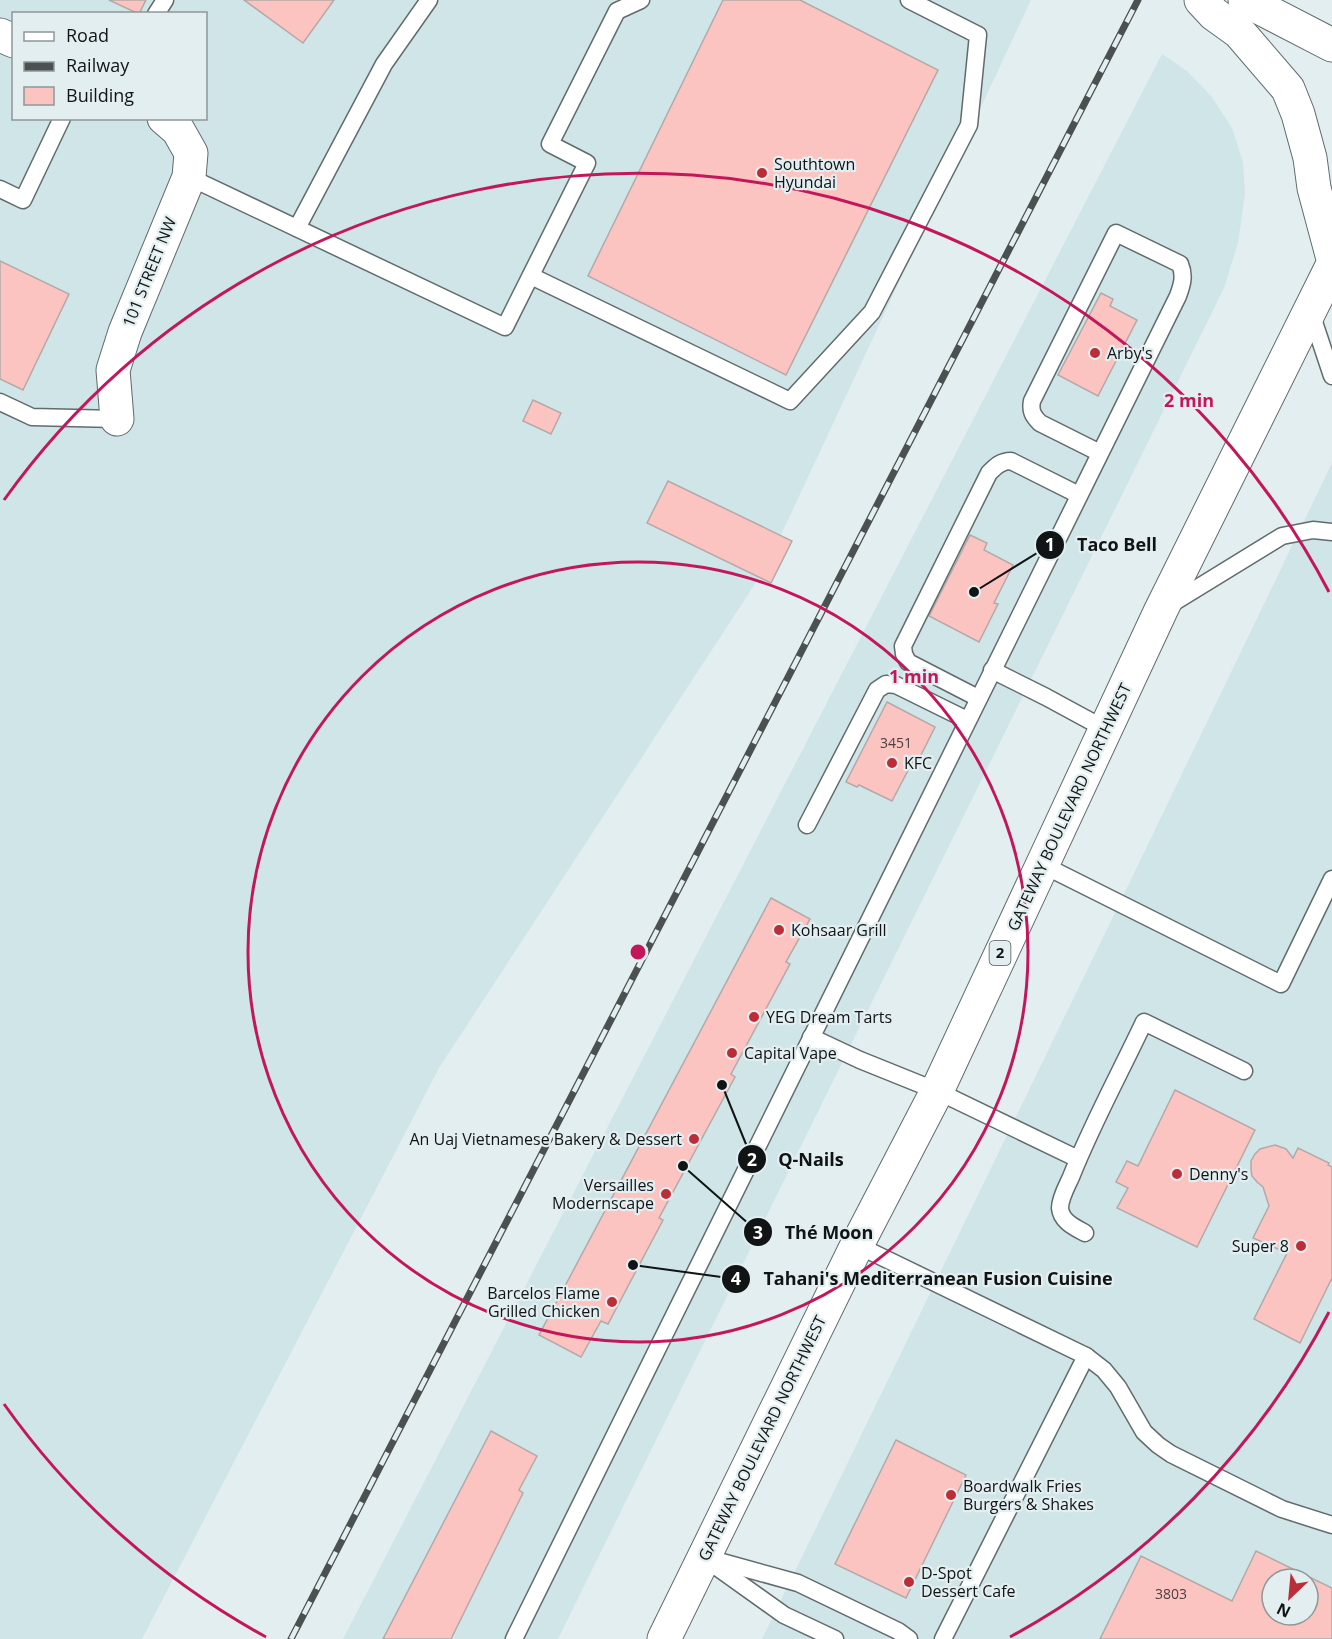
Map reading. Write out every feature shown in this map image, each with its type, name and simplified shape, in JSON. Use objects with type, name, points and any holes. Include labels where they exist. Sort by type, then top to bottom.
[{"type":"main road","points":[[1202,0],[1214,14],[1239,32],[1288,89],[1298,114],[1310,158],[1314,188],[1332,255]]},
{"type":"main road","points":[[1245,0],[1332,45]]},
{"type":"main road","name":"101 STREET NW","points":[[117,419],[113,370],[125,332],[189,177],[191,153],[171,124]]},
{"type":"main road","name":"GATEWAY BOULEVARD NORTHWEST","points":[[664,1639],[857,1245],[937,1091],[1161,610],[1332,266]]},
{"type":"lane","points":[[297,228],[384,64],[429,0]]},
{"type":"lane","points":[[189,177],[505,327],[587,163],[550,144],[617,11],[641,0]]},
{"type":"lane","points":[[531,276],[790,401],[872,312],[969,125],[978,35],[909,0]]},
{"type":"lane","points":[[0,189],[23,200],[61,120]]},
{"type":"lane","points":[[513,1639],[1178,296],[1184,272],[1180,264],[1116,233],[1032,401],[1031,409],[1034,417],[1040,423],[1100,453]]},
{"type":"lane","points":[[1310,309],[1332,376]]},
{"type":"lane","points":[[0,402],[32,417],[117,419]]},
{"type":"lane","points":[[978,698],[908,662],[903,646],[989,473],[1003,461],[1011,461],[1079,495]]},
{"type":"lane","points":[[1161,610],[1282,536],[1313,530],[1332,532]]},
{"type":"lane","points":[[992,670],[1105,729]]},
{"type":"lane","points":[[807,825],[877,690],[886,684],[896,686],[967,720]]},
{"type":"lane","points":[[1041,864],[1281,984],[1332,879]]},
{"type":"lane","points":[[1085,1233],[1071,1226],[1064,1219],[1060,1208],[1063,1197],[1078,1159],[1144,1022],[1244,1071]]},
{"type":"lane","points":[[811,1037],[860,1060],[937,1091],[1078,1159]]},
{"type":"lane","points":[[857,1245],[1086,1356],[1104,1370],[1118,1388],[1144,1432],[1171,1454],[1279,1508],[1332,1526]]},
{"type":"lane","points":[[943,1639],[1086,1356]]},
{"type":"lane","points":[[704,1557],[784,1614],[835,1639]]},
{"type":"lane","points":[[704,1557],[798,1583],[898,1630],[909,1639]]},
{"type":"shaded area","points":[[0,0],[1031,0],[766,567],[439,1068],[142,1639],[0,1639]]},
{"type":"shaded area","points":[[1162,54],[1187,71],[1211,96],[1232,128],[1243,162],[1245,194],[1238,243],[1224,288],[558,1639],[343,1639]]},
{"type":"shaded area","points":[[1332,463],[1332,1639],[762,1639],[1095,954]]},
{"type":"building","points":[[109,0],[146,0],[140,12],[135,12]]},
{"type":"building","points":[[244,0],[334,0],[303,43]]},
{"type":"building","name":"Southtown Hyundai","points":[[723,0],[800,0],[938,70],[786,375],[588,276]]},
{"type":"building","points":[[0,261],[69,294],[23,390],[0,379]]},
{"type":"building","points":[[1101,293],[1113,299],[1110,306],[1137,320],[1098,396],[1058,375]]},
{"type":"building","points":[[533,400],[561,413],[551,434],[523,421]]},
{"type":"building","points":[[668,481],[792,541],[771,583],[647,523]]},
{"type":"building","points":[[970,535],[987,543],[984,550],[1013,565],[994,603],[998,604],[979,642],[929,616]]},
{"type":"building","points":[[887,702],[935,727],[918,761],[914,759],[892,801],[859,785],[857,787],[846,782]]},
{"type":"building","points":[[771,898],[810,919],[786,962],[790,964],[731,1074],[735,1077],[659,1218],[663,1220],[608,1324],[601,1321],[581,1357],[539,1335]]},
{"type":"building","name":"Denny's","points":[[1175,1090],[1255,1130],[1197,1247],[1117,1208],[1128,1188],[1116,1182],[1127,1161],[1138,1166]]},
{"type":"building","name":"Super 8","points":[[1275,1145],[1286,1149],[1293,1158],[1298,1148],[1329,1163],[1328,1165],[1332,1167],[1332,1281],[1300,1343],[1254,1319],[1287,1253],[1253,1238],[1269,1206],[1263,1187],[1252,1176],[1251,1161],[1260,1149]]},
{"type":"building","points":[[491,1431],[537,1456],[519,1490],[523,1493],[451,1639],[383,1639]]},
{"type":"building","points":[[896,1440],[966,1475],[906,1598],[835,1564]]},
{"type":"building","points":[[1256,1551],[1289,1567],[1260,1567],[1260,1627],[1320,1627],[1320,1582],[1332,1588],[1332,1639],[1100,1639],[1141,1556],[1232,1601]]},
{"type":"railway","points":[[291,1639],[1138,0]]},
{"type":"place","name":"Southtown Hyundai","points":[[762,173]]},
{"type":"place","name":"Arby's","points":[[1095,353]]},
{"type":"place","name":"Taco Bell","points":[[974,592]]},
{"type":"place","name":"KFC","points":[[892,763]]},
{"type":"place","name":"Kohsaar Grill","points":[[779,930]]},
{"type":"place","name":"YEG Dream Tarts","points":[[754,1017]]},
{"type":"place","name":"Capital Vape","points":[[732,1053]]},
{"type":"place","name":"Q-Nails","points":[[722,1085]]},
{"type":"place","name":"An Uaj Vietnamese Bakery & Dessert","points":[[694,1139]]},
{"type":"place","name":"Thé Moon","points":[[683,1166]]},
{"type":"place","name":"Denny's","points":[[1177,1174]]},
{"type":"place","name":"Versailles Modernscape","points":[[666,1194]]},
{"type":"place","name":"Super 8","points":[[1301,1246]]},
{"type":"place","name":"Tahani's Mediterranean Fusion Cuisine","points":[[633,1265]]},
{"type":"place","name":"Barcelos Flame Grilled Chicken","points":[[612,1302]]},
{"type":"place","name":"Boardwalk Fries Burgers & Shakes","points":[[951,1495]]},
{"type":"place","name":"D-Spot Dessert Cafe","points":[[909,1582]]}]
